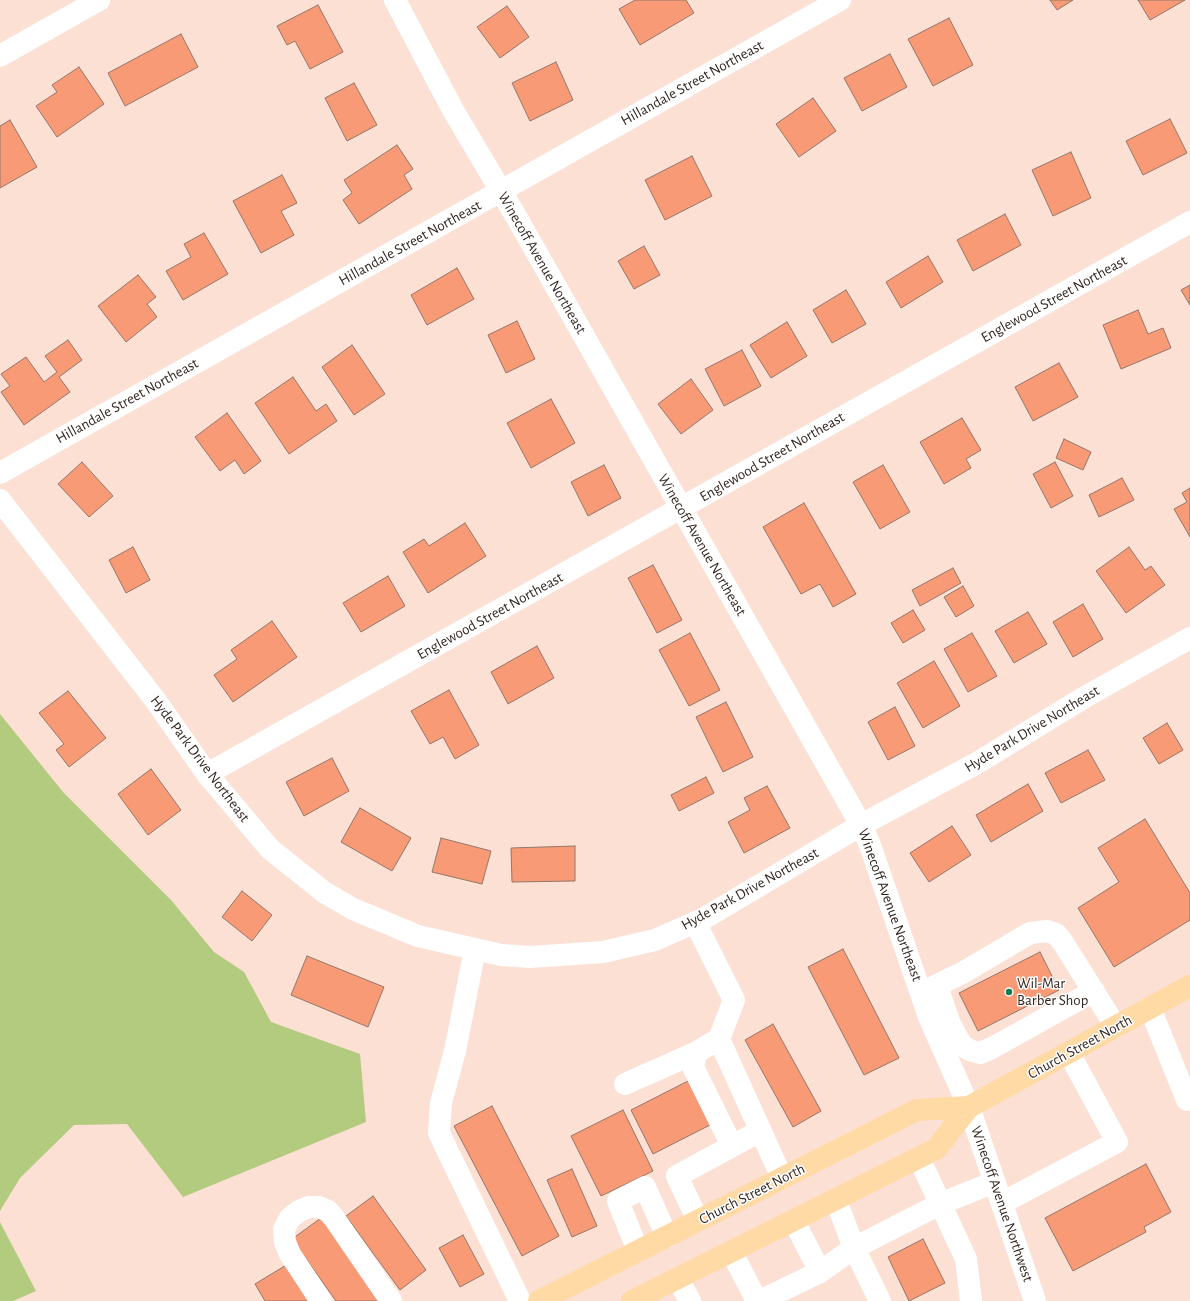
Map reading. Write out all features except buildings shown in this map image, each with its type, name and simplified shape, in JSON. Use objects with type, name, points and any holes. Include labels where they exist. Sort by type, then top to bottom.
[{"type":"main road","name":"Church Street North","points":[[632,1301],[732,1253],[936,1149],[969,1107],[1190,986]]},
{"type":"main road","name":"Church Street North","points":[[539,1301],[917,1110],[969,1107]]},
{"type":"street","points":[[0,56],[99,0]]},
{"type":"street","name":"Winecoff Avenue Northeast","points":[[395,0],[453,110],[502,191],[861,825],[929,990],[943,1027],[969,1107]]},
{"type":"street","name":"Hillandale Street Northeast","points":[[0,473],[502,191],[816,6],[840,0]]},
{"type":"street","name":"Englewood Street Northeast","points":[[207,774],[682,509],[827,425],[1032,312],[1190,222]]},
{"type":"street","name":"Hyde Park Drive Northeast","points":[[0,500],[156,701],[207,774],[270,849],[324,892],[354,909],[418,936],[501,955],[530,957],[603,952],[655,940],[695,922],[861,825],[977,763],[1085,697],[1190,638]]},
{"type":"street","points":[[625,1084],[697,1052],[719,1039],[734,1000],[695,922]]},
{"type":"street","points":[[929,990],[1030,933],[1047,931],[1056,934],[1116,1027]]},
{"type":"street","points":[[475,949],[455,1051],[441,1103],[439,1133],[520,1301]]},
{"type":"street","points":[[943,1027],[969,1050],[980,1053],[992,1048],[1094,991]]},
{"type":"street","points":[[1150,1008],[1187,1100],[1190,1099]]},
{"type":"street","points":[[719,1039],[782,1178]]},
{"type":"street","points":[[697,1052],[693,1067],[732,1146]]},
{"type":"street","points":[[1002,1203],[1117,1142],[1069,1053]]},
{"type":"street","name":"Winecoff Avenue Northwest","points":[[969,1107],[1035,1301]]},
{"type":"street","points":[[698,1221],[677,1176],[760,1131]]},
{"type":"street","points":[[919,1158],[942,1203],[966,1259],[971,1301]]},
{"type":"street","points":[[732,1253],[758,1301],[820,1272],[854,1248],[942,1203],[995,1182]]},
{"type":"street","points":[[638,1251],[618,1201],[645,1187],[667,1237]]},
{"type":"street","points":[[836,1200],[854,1248],[880,1301]]},
{"type":"street","points":[[321,1301],[290,1254],[285,1242],[284,1229],[290,1218],[309,1207],[319,1207],[328,1211],[391,1301]]},
{"type":"street","points":[[794,1221],[820,1272]]},
{"type":"street","points":[[678,1279],[690,1301]]},
{"type":"green space","points":[[0,714],[63,792],[171,900],[214,952],[244,972],[271,1022],[360,1054],[366,1122],[183,1197],[127,1124],[74,1125],[20,1178],[0,1211]]},
{"type":"green space","points":[[0,1222],[36,1291],[13,1301],[0,1301]]},
{"type":"place","name":"Wil-Mar Barber Shop","points":[[1009,992]]}]
